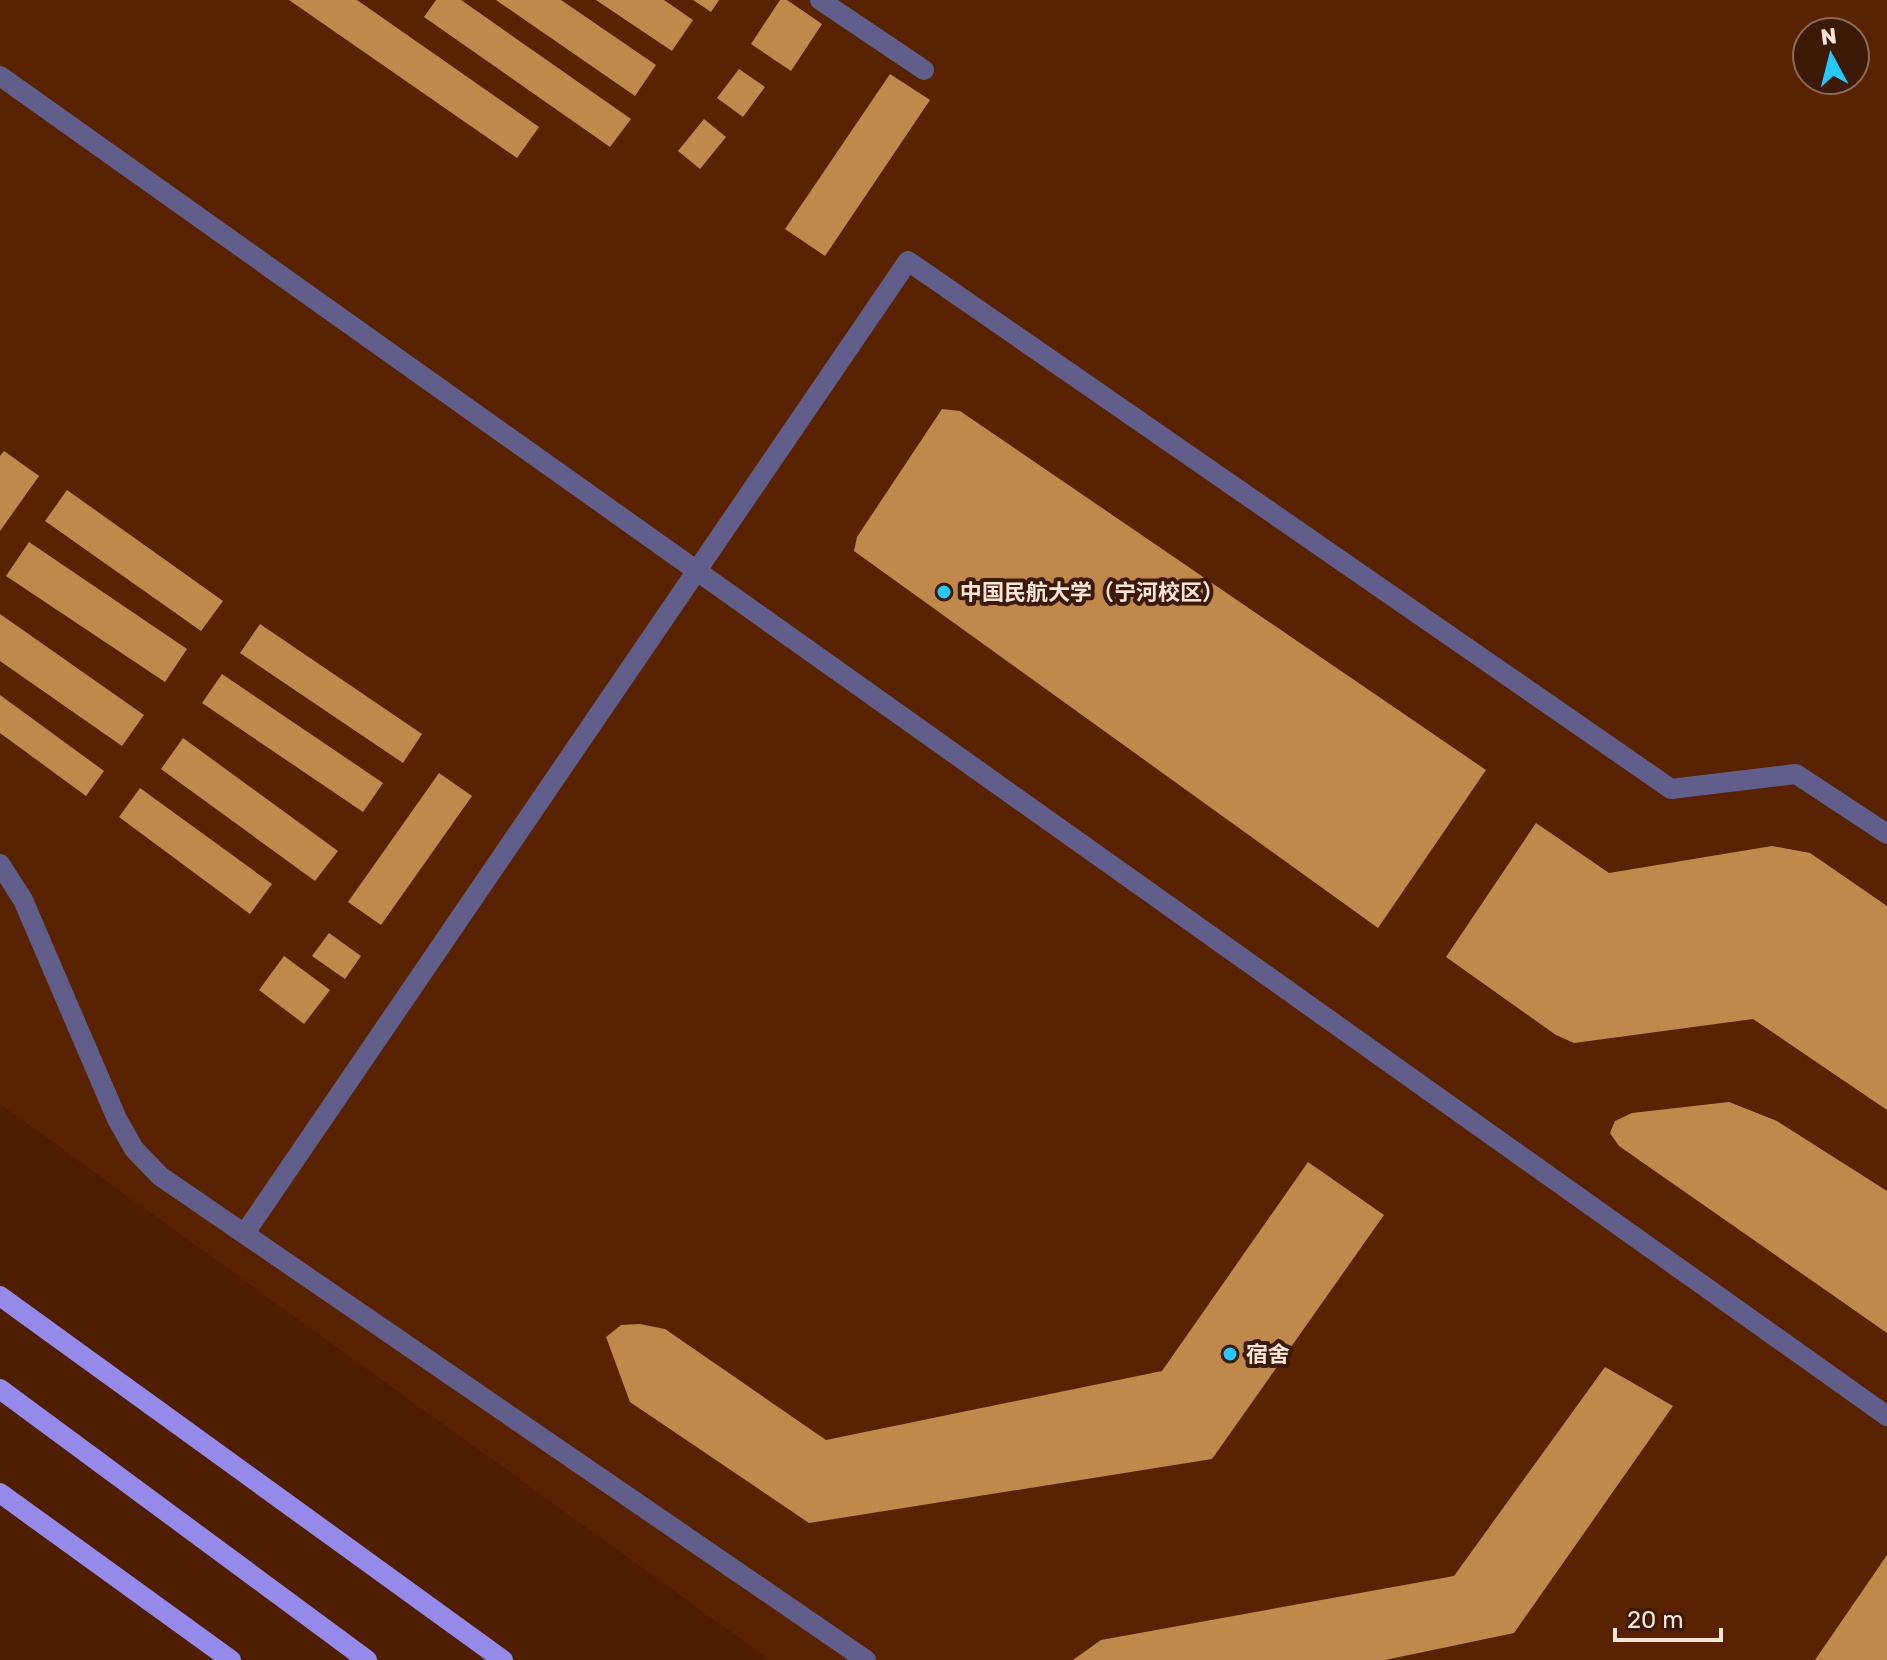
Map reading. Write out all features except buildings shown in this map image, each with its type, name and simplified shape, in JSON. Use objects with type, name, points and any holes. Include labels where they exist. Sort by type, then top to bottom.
[{"type":"main road","points":[[0,1296],[503,1660]]},
{"type":"main road","points":[[0,1389],[367,1660]]},
{"type":"main road","points":[[0,1493],[231,1660]]},
{"type":"lane","points":[[820,0],[924,70]]},
{"type":"lane","points":[[0,76],[1887,1416]]},
{"type":"lane","points":[[245,1233],[908,261],[1671,789],[1796,774],[1887,834]]},
{"type":"lane","points":[[0,864],[23,900],[117,1119],[134,1149],[160,1176],[866,1660]]},
{"type":"shaded area","name":"中国民航大学（宁河校区）","points":[[0,0],[1887,0],[1887,1660],[770,1660],[0,1104]]},
{"type":"place","name":"中国民航大学（宁河校区）","points":[[944,592]]},
{"type":"place","name":"宿舍","points":[[1230,1354]]}]
